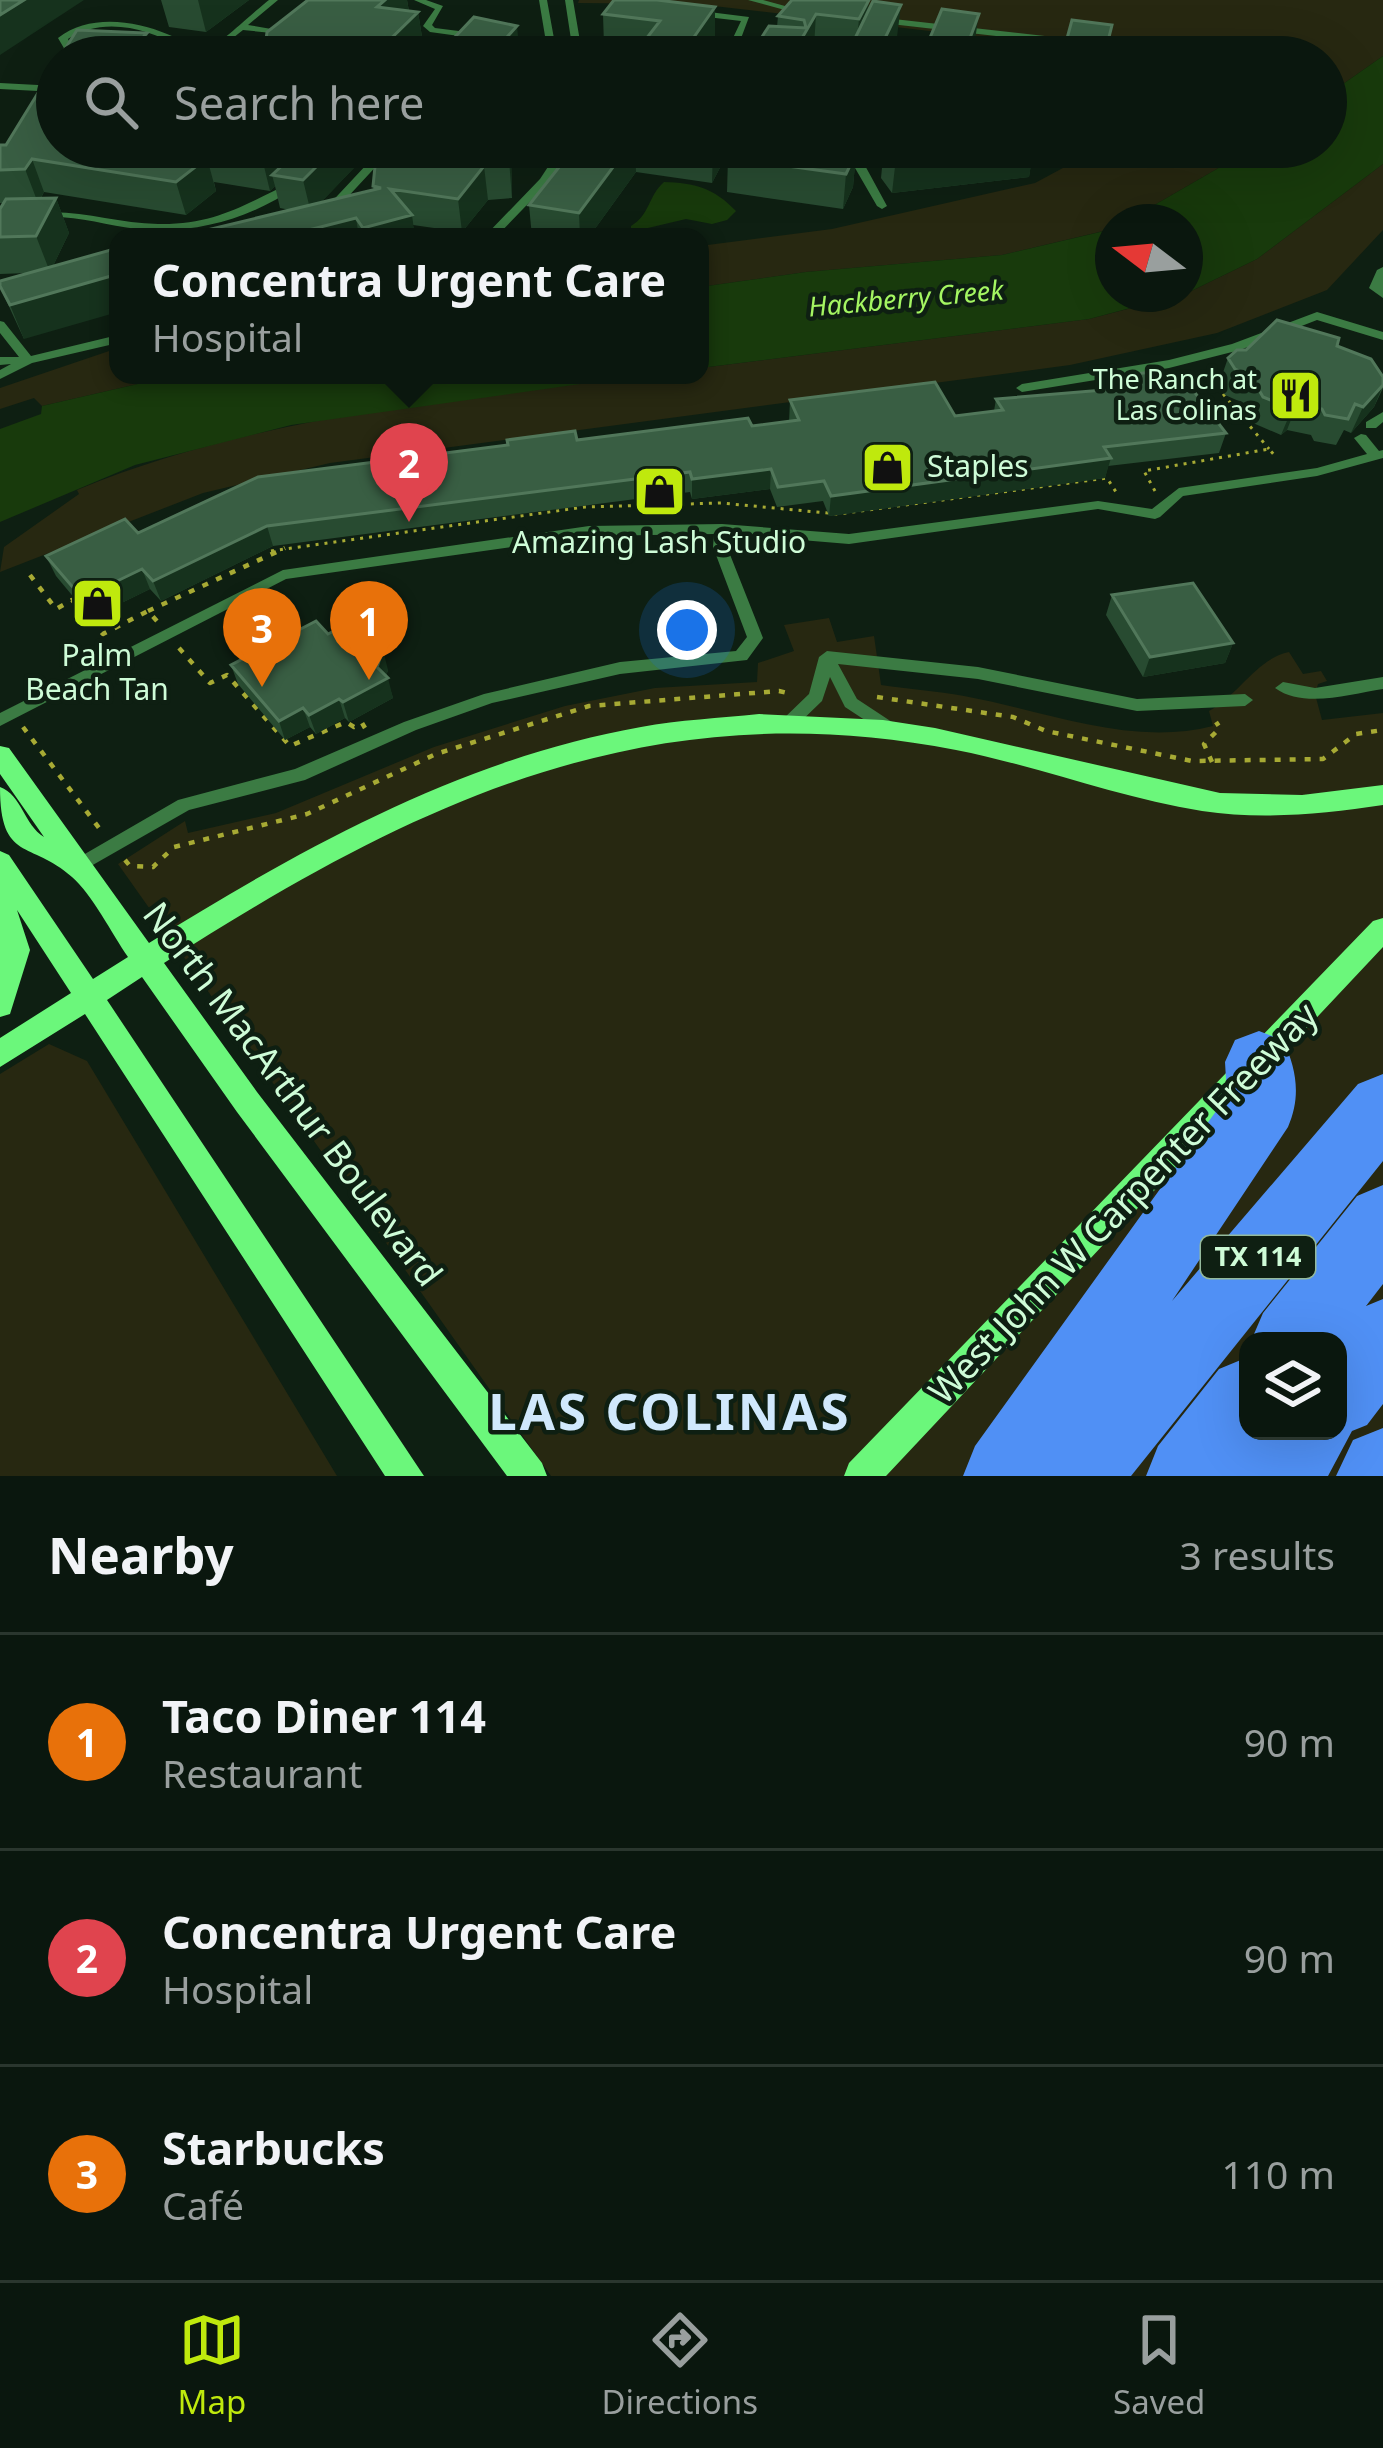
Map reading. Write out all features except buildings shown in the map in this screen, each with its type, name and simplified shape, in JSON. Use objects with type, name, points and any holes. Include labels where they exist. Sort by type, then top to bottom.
[{"type":"highway","points":[[1005,1476],[1263,1104],[1258,1063]]},
{"type":"highway","name":"TX 114","points":[[1077,1476],[1383,1107]]},
{"type":"highway","points":[[1299,1332],[1383,1222]]},
{"type":"highway","points":[[1347,1385],[1383,1339]]},
{"type":"highway","points":[[1188,1476],[1239,1410]]},
{"type":"highway","points":[[1275,1476],[1304,1440]]},
{"type":"main road","points":[[0,1054],[353,835],[477,781],[600,745],[709,729],[787,725],[894,731],[1025,755],[1166,794],[1218,803],[1263,806],[1383,795]]},
{"type":"main road","name":"North MacArthur Boulevard","points":[[0,754],[145,961],[529,1476]]},
{"type":"main road","points":[[0,797],[26,839],[77,867]]},
{"type":"main road","points":[[0,862],[406,1476]]},
{"type":"main road","points":[[0,898],[16,950],[0,1005]]},
{"type":"main road","name":"West John W Carpenter Freeway","points":[[862,1476],[1383,929]]},
{"type":"lane","points":[[230,36],[274,0]]},
{"type":"lane","points":[[418,0],[440,8],[429,28],[476,36]]},
{"type":"lane","points":[[543,0],[549,36]]},
{"type":"lane","points":[[569,0],[574,36]]},
{"type":"lane","points":[[752,0],[814,13]]},
{"type":"lane","points":[[677,12],[746,19],[738,36]]},
{"type":"lane","points":[[860,18],[1019,36]]},
{"type":"lane","points":[[65,36],[72,28],[99,22],[156,36]]},
{"type":"lane","points":[[241,27],[279,31],[274,36]]},
{"type":"lane","points":[[0,86],[36,87]]},
{"type":"lane","points":[[321,219],[368,168]]},
{"type":"lane","points":[[499,228],[552,168]]},
{"type":"lane","points":[[861,168],[882,206]]},
{"type":"lane","points":[[175,228],[271,201],[306,172]]},
{"type":"lane","points":[[0,228],[45,212],[138,228]]},
{"type":"lane","points":[[1383,270],[1375,288],[1383,294]]},
{"type":"lane","points":[[1022,388],[1169,364],[1236,347],[1317,316],[1383,336]]},
{"type":"lane","points":[[0,325],[28,360]]},
{"type":"lane","points":[[0,361],[28,360],[109,341]]},
{"type":"lane","points":[[0,375],[28,360]]},
{"type":"lane","points":[[0,720],[283,575],[608,531],[722,529],[849,539],[1098,505],[1155,514],[1179,492],[1317,472],[1380,455],[1372,426]]},
{"type":"lane","points":[[77,867],[184,805],[299,776],[490,698],[620,668],[741,656],[755,638],[719,548],[722,529]]},
{"type":"lane","points":[[827,657],[978,673],[1137,705],[1245,700]]},
{"type":"lane","points":[[787,725],[816,697],[827,657]]},
{"type":"lane","points":[[827,657],[851,703],[894,731]]},
{"type":"lane","points":[[1283,688],[1315,694],[1383,683]]},
{"type":"path","points":[[1213,371],[1206,373],[1281,463]]},
{"type":"path","points":[[1234,406],[1243,404]]},
{"type":"path","points":[[1137,496],[1155,491],[1144,471],[1269,449]]},
{"type":"path","points":[[30,575],[56,609],[72,600],[103,634],[274,550],[606,506],[721,503],[838,514],[1107,478],[1118,495]]},
{"type":"path","points":[[602,488],[608,531]]},
{"type":"path","points":[[148,611],[210,683],[227,674],[290,746],[346,722],[354,727],[362,723],[391,775]]},
{"type":"shaded area","points":[[1383,0],[1383,56],[1347,81],[1347,36],[973,36],[696,4],[578,3]]},
{"type":"shaded area","points":[[1383,164],[1383,230],[1327,290],[1217,333],[1070,365],[330,463],[203,493],[0,572],[4,547],[79,494],[77,490],[214,444],[285,427],[572,384],[709,384],[709,367],[1116,312],[1203,312],[1203,285],[1257,259]]},
{"type":"shaded area","points":[[1063,168],[1219,168],[1156,204],[1095,204],[1095,233],[1002,255],[709,286],[709,245],[832,229],[1035,183]]},
{"type":"shaded area","points":[[109,351],[109,384],[138,384],[42,406],[34,398],[0,409],[0,388]]},
{"type":"shaded area","points":[[829,618],[837,642],[874,636],[881,685],[1151,732],[1213,726],[1209,711],[1267,662],[1289,652],[1303,674],[1321,671],[1327,681],[1318,684],[1315,694],[1322,720],[1383,713],[1383,1476],[551,1476],[118,864],[185,821],[188,833],[276,813],[434,747],[565,706],[655,688],[757,682],[758,663],[794,651],[784,625]]},
{"type":"shaded area","points":[[49,1044],[87,1061],[337,1476],[0,1476],[0,1074]]},
{"type":"water","points":[[1383,56],[1383,164],[1257,259],[1203,285],[1203,204],[1156,204],[1219,168],[1347,168],[1347,81]]},
{"type":"water","points":[[664,182],[703,188],[736,211],[727,220],[712,224],[686,219],[631,228]]},
{"type":"water","name":"Hackberry Creek","points":[[1095,233],[1095,312],[1115,312],[709,367],[709,286],[1002,255]]},
{"type":"water","points":[[138,384],[580,384],[291,425],[135,465],[0,522],[0,429],[41,414],[42,406]]},
{"type":"place","name":"The Ranch at Las Colinas","points":[[1296,396]]},
{"type":"place","name":"Staples","points":[[888,467]]},
{"type":"place","name":"Amazing Lash Studio","points":[[659,491]]},
{"type":"place","name":"Concentra Urgent Care","points":[[409,522]]},
{"type":"place","name":"Palm Beach Tan","points":[[97,604]]},
{"type":"place","name":"Taco Diner 114","points":[[369,680]]},
{"type":"place","name":"Starbucks","points":[[262,687]]},
{"type":"district","name":"LAS COLINAS","points":[[670,1412]]}]
